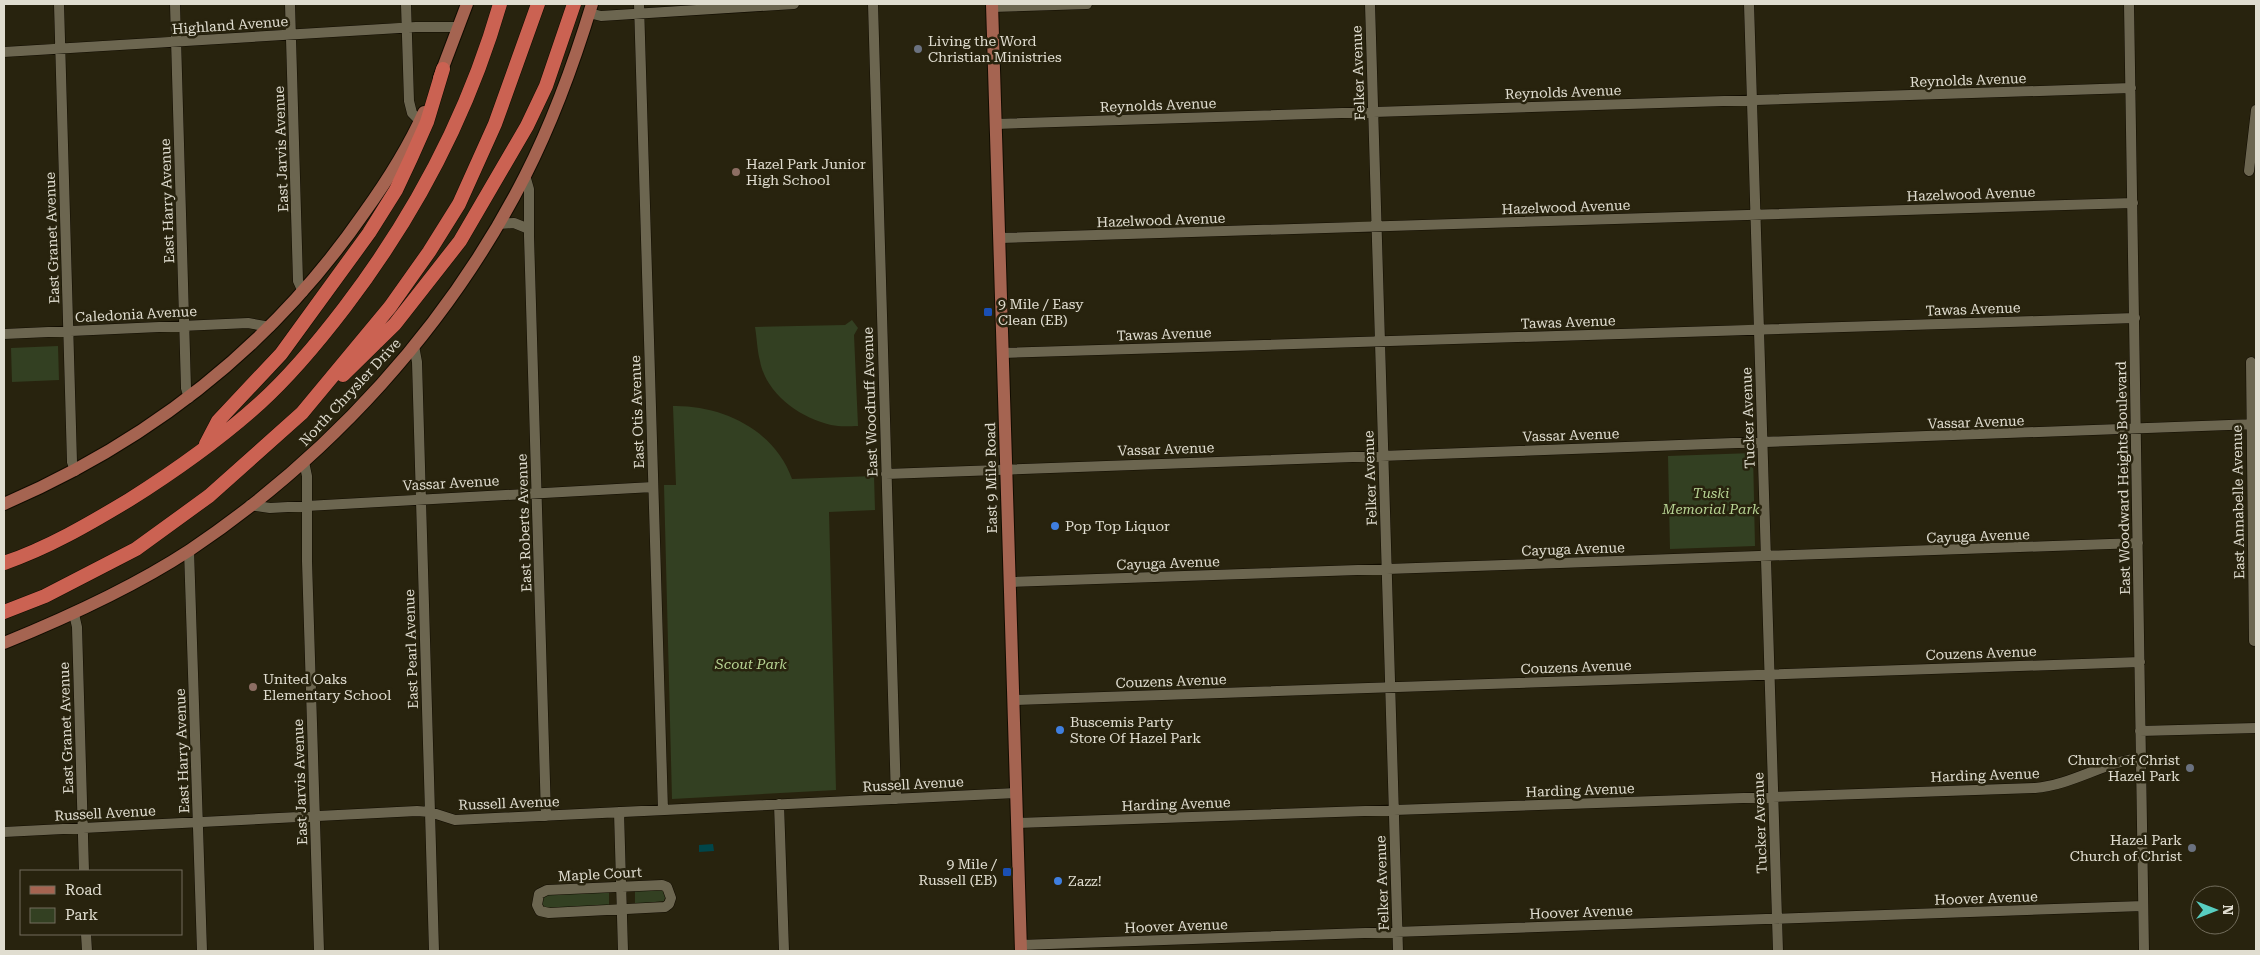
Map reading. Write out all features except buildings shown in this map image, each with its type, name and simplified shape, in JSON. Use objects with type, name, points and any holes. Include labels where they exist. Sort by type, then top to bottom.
[{"type":"highway","points":[[4,563],[49,544],[97,519],[150,487],[203,451],[261,402],[310,353],[376,266],[410,214],[435,169],[467,97],[500,4]]},
{"type":"highway","points":[[302,413],[390,308],[429,252],[459,204],[495,124],[538,4]]},
{"type":"highway","points":[[4,612],[45,596],[136,549],[209,496],[302,413],[394,324],[460,241],[527,126],[546,86],[574,4]]},
{"type":"highway","points":[[203,451],[218,421],[282,354],[373,226],[396,190],[427,122],[443,68]]},
{"type":"main road","points":[[4,504],[75,471],[129,440],[189,398],[270,327],[303,292],[366,210],[389,176],[420,121],[443,68],[467,4]]},
{"type":"main road","name":"East 9 Mile Road","points":[[992,5],[1021,948]]},
{"type":"main road","name":"North Chrysler Drive","points":[[4,643],[74,614],[189,550],[304,462],[385,381],[445,306],[498,224],[525,175],[565,85],[591,9]]},
{"type":"street","name":"East Granet Avenue","points":[[59,4],[72,457],[75,471]]},
{"type":"street","name":"East Harry Avenue","points":[[175,4],[186,388],[189,398]]},
{"type":"street","name":"East Jarvis Avenue","points":[[290,4],[298,276],[303,292]]},
{"type":"street","points":[[406,4],[409,101],[412,113],[420,121]]},
{"type":"street","points":[[591,9],[601,16],[638,9],[794,4]]},
{"type":"street","name":"East Woodruff Avenue","points":[[873,4],[896,798]]},
{"type":"street","points":[[992,5],[1087,4]]},
{"type":"street","name":"Felker Avenue","points":[[1370,4],[1398,951]]},
{"type":"street","name":"Tucker Avenue","points":[[1749,4],[1778,951]]},
{"type":"street","name":"East Woodward Heights Boulevard","points":[[2130,4],[2144,951]]},
{"type":"street","name":"East Otis Avenue","points":[[638,9],[663,810]]},
{"type":"street","name":"Highland Avenue","points":[[4,52],[407,28],[459,27]]},
{"type":"street","name":"Reynolds Avenue","points":[[996,124],[2131,88]]},
{"type":"street","points":[[2249,172],[2256,110]]},
{"type":"street","name":"East Roberts Avenue","points":[[525,175],[530,189],[529,229],[546,816]]},
{"type":"street","name":"Hazelwood Avenue","points":[[1000,238],[2133,203]]},
{"type":"street","points":[[498,224],[514,223],[529,229]]},
{"type":"street","name":"Tawas Avenue","points":[[1003,353],[2135,318]]},
{"type":"street","name":"Caledonia Avenue","points":[[4,334],[248,323],[270,327]]},
{"type":"street","name":"East Pearl Avenue","points":[[414,346],[434,951]]},
{"type":"street","name":"East Annabelle Avenue","points":[[2251,362],[2254,641]]},
{"type":"street","name":"Vassar Avenue","points":[[886,474],[2253,424]]},
{"type":"street","name":"East Jarvis Avenue","points":[[304,462],[307,506],[305,515],[319,951]]},
{"type":"street","name":"Vassar Avenue","points":[[250,505],[270,508],[653,487]]},
{"type":"street","name":"Cayuga Avenue","points":[[1009,582],[2138,544]]},
{"type":"street","name":"East Harry Avenue","points":[[189,550],[202,951]]},
{"type":"street","name":"East Granet Avenue","points":[[74,614],[77,631],[84,870]]},
{"type":"street","name":"Couzens Avenue","points":[[1013,700],[2140,662]]},
{"type":"street","points":[[2140,731],[2256,728]]},
{"type":"street","name":"Harding Avenue","points":[[1017,823],[2042,787],[2140,758]]},
{"type":"street","name":"Russell Avenue","points":[[4,832],[430,812],[455,820],[1016,793]]},
{"type":"street","points":[[779,804],[784,951]]},
{"type":"street","points":[[619,812],[623,951]]},
{"type":"street","name":"Maple Court","points":[[667,886],[671,898],[665,908],[622,910],[549,913],[540,911],[537,905],[539,894],[547,890],[667,886]]},
{"type":"street","name":"Hoover Avenue","points":[[1021,948],[1398,932],[2143,906]]},
{"type":"street","points":[[86,935],[86,951]]},
{"type":"green space","points":[[852,320],[858,328],[854,335],[858,426],[831,425],[819,422],[786,403],[769,384],[759,357],[755,327],[845,325]]},
{"type":"green space","points":[[58,346],[59,380],[12,382],[11,348]]},
{"type":"green space","name":"Scout Park","points":[[673,406],[710,410],[745,424],[760,434],[773,447],[784,462],[792,479],[874,476],[875,510],[829,512],[836,790],[672,799],[664,485],[676,485]]},
{"type":"green space","name":"Tuski Memorial Park","points":[[1753,453],[1755,546],[1670,549],[1668,456]]},
{"type":"green space","points":[[661,890],[666,894],[664,901],[635,904],[635,891]]},
{"type":"green space","points":[[609,892],[609,905],[548,908],[544,907],[542,903],[544,897],[548,895]]},
{"type":"water","points":[[713,844],[714,851],[699,852],[699,845]]},
{"type":"place","name":"Living the Word Christian Ministries","points":[[918,49]]},
{"type":"place","name":"Hazel Park Junior High School","points":[[736,172]]},
{"type":"place","name":"9 Mile / Easy Clean (EB)","points":[[988,312]]},
{"type":"place","name":"Pop Top Liquor","points":[[1055,526]]},
{"type":"place","name":"United Oaks Elementary School","points":[[253,687]]},
{"type":"place","name":"Buscemis Party Store Of Hazel Park","points":[[1060,730]]},
{"type":"place","name":"Church of Christ Hazel Park","points":[[2190,768]]},
{"type":"place","name":"Hazel Park Church of Christ","points":[[2192,848]]},
{"type":"place","name":"9 Mile / Russell (EB)","points":[[1007,872]]},
{"type":"place","name":"Zazz!","points":[[1058,881]]}]
